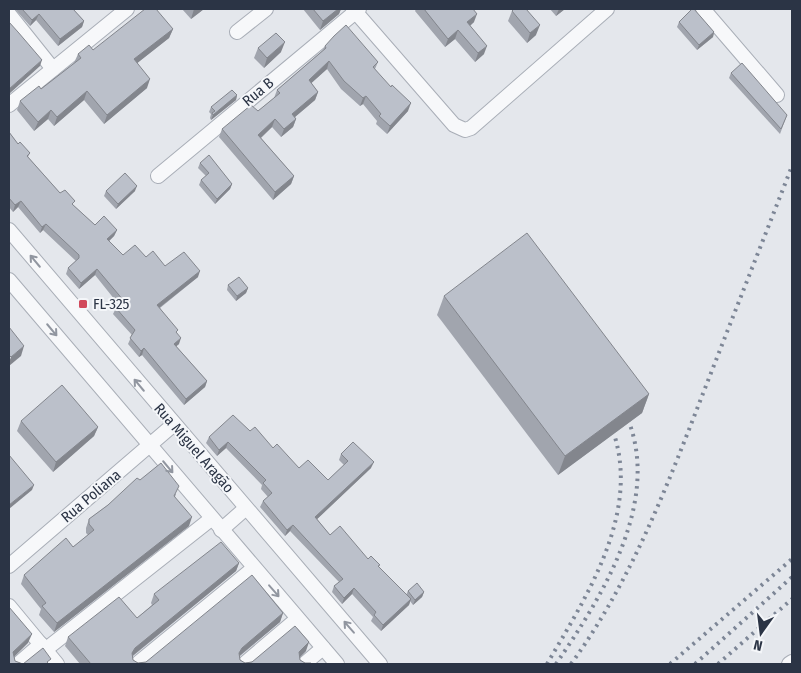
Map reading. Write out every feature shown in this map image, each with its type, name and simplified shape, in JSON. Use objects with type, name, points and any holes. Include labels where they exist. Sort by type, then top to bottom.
[{"type":"street","points":[[9,105],[128,9]]},
{"type":"street","points":[[237,32],[266,9]]},
{"type":"street","points":[[356,10],[454,125],[465,130],[470,128],[608,9]]},
{"type":"street","points":[[703,9],[777,95]]},
{"type":"street","name":"Rua B","points":[[158,176],[356,10]]},
{"type":"street","points":[[9,14],[53,69]]},
{"type":"street","name":"Rua Miguel Aragão","points":[[9,230],[380,664]]},
{"type":"street","name":"Rua Miguel Aragão","points":[[9,280],[211,519],[337,664]]},
{"type":"street","name":"Rua Poliana","points":[[9,566],[174,425]]},
{"type":"street","points":[[221,530],[246,508]]},
{"type":"street","points":[[18,664],[211,519]]},
{"type":"street","points":[[137,664],[254,568]]},
{"type":"street","points":[[9,606],[57,664]]},
{"type":"street","points":[[244,664],[298,619]]},
{"type":"street","points":[[304,664],[323,648]]},
{"type":"building","points":[[22,9],[73,9],[84,21],[60,39],[39,14],[32,20]]},
{"type":"building","points":[[145,9],[156,9],[173,29],[134,59],[150,79],[107,115],[87,91],[57,117],[51,110],[38,122],[20,101],[39,86],[41,89],[81,58],[78,54],[89,45],[93,50]]},
{"type":"building","points":[[313,9],[338,9],[323,21]]},
{"type":"building","points":[[424,9],[473,9],[477,14],[467,22],[487,46],[478,53],[458,30],[448,39]]},
{"type":"building","points":[[514,9],[526,9],[540,25],[530,33],[512,11]]},
{"type":"building","points":[[692,9],[714,32],[699,45],[679,22]]},
{"type":"building","points":[[9,22],[42,60],[9,89]]},
{"type":"building","points":[[346,25],[378,62],[373,67],[391,87],[392,85],[411,103],[390,126],[379,116],[381,114],[366,96],[363,98],[344,81],[329,61],[309,80],[318,92],[292,114],[296,119],[284,129],[275,119],[258,135],[294,176],[275,192],[222,129],[251,105],[258,111],[280,93],[277,90],[326,48],[325,46]]},
{"type":"building","points":[[276,33],[285,42],[267,58],[258,48]]},
{"type":"building","points":[[742,63],[787,115],[781,129],[731,73]]},
{"type":"building","points":[[232,90],[237,95],[213,115],[212,113],[215,111],[211,107]]},
{"type":"building","points":[[9,132],[18,144],[20,142],[30,153],[27,156],[60,193],[65,190],[75,201],[72,204],[95,225],[104,216],[117,230],[107,239],[123,255],[135,245],[146,257],[153,251],[165,266],[184,252],[200,271],[157,305],[178,330],[176,332],[181,338],[174,344],[207,381],[186,399],[144,348],[141,351],[130,338],[135,330],[116,308],[124,301],[97,269],[81,283],[68,268],[79,258],[79,255],[46,224],[42,227],[21,201],[15,205],[9,198]]},
{"type":"building","points":[[209,155],[232,184],[217,199],[201,180],[209,173],[200,163]]},
{"type":"building","points":[[125,173],[137,186],[118,204],[106,191]]},
{"type":"building","points":[[527,233],[649,394],[565,456],[444,296]]},
{"type":"building","points":[[239,277],[248,288],[237,296],[228,285]]},
{"type":"building","points":[[9,327],[24,346],[11,357],[9,355]]},
{"type":"building","points":[[62,385],[98,427],[56,462],[21,421]]},
{"type":"building","points":[[233,415],[250,431],[255,427],[273,448],[277,444],[299,468],[308,460],[328,480],[348,461],[341,454],[353,442],[374,462],[315,517],[330,535],[340,526],[368,559],[371,556],[380,565],[378,566],[411,599],[383,625],[374,615],[376,612],[354,588],[344,598],[334,586],[343,579],[293,525],[287,530],[263,501],[272,493],[263,483],[266,480],[228,442],[219,450],[209,437]]},
{"type":"building","points":[[9,455],[34,485],[9,505]]},
{"type":"building","points":[[161,463],[179,486],[174,496],[192,517],[57,623],[42,606],[46,603],[24,575],[66,538],[73,547],[94,530],[89,524],[89,519],[108,505],[137,478],[140,480]]},
{"type":"building","points":[[221,542],[239,563],[135,648],[132,653],[133,660],[138,663],[146,662],[252,575],[283,613],[242,648],[239,653],[240,660],[245,663],[252,662],[295,626],[309,642],[299,652],[300,660],[312,664],[91,664],[68,637],[119,597],[137,618],[159,600],[154,594]]},
{"type":"building","points":[[417,583],[424,592],[415,600],[408,591]]},
{"type":"building","points":[[9,607],[32,634],[13,652],[15,661],[23,664],[9,664]]},
{"type":"building","points":[[43,648],[51,659],[47,662],[49,664],[23,664]]},
{"type":"railway","points":[[571,664],[611,601],[645,534],[675,466],[792,166]]},
{"type":"railway","points":[[556,664],[591,610],[607,580],[621,549],[631,518],[637,486],[637,454],[629,422]]},
{"type":"railway","points":[[547,664],[592,583],[615,525],[620,495],[620,464],[614,434]]},
{"type":"railway","points":[[670,664],[792,559]]},
{"type":"railway","points":[[695,664],[792,577]]},
{"type":"railway","points":[[718,664],[792,599]]},
{"type":"place","name":"FL-325","points":[[83,304]]}]
